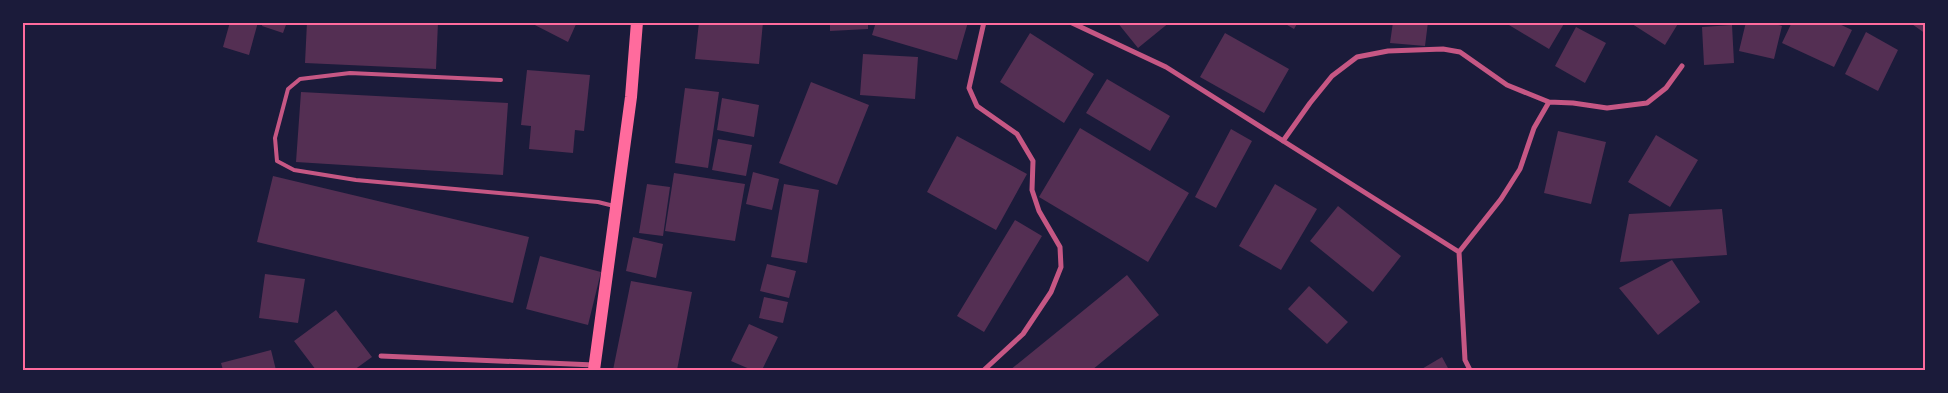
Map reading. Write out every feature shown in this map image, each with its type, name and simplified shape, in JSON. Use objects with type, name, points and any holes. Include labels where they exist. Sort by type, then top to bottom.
[{"type":"main road","points":[[594,368],[631,97],[637,22]]},
{"type":"street","points":[[984,22],[969,88],[977,106],[1018,134],[1033,161],[1032,190],[1039,211],[1060,247],[1061,267],[1051,292],[1023,334],[984,370]]},
{"type":"street","points":[[1070,22],[1166,68],[1459,252]]},
{"type":"street","points":[[1284,142],[1310,103],[1332,76],[1357,57],[1388,51],[1443,49],[1460,52],[1507,85],[1548,102],[1573,103],[1607,108],[1647,103],[1666,88],[1682,66]]},
{"type":"street","points":[[1470,370],[1465,360],[1459,252],[1501,199],[1520,169],[1534,128],[1548,102]]},
{"type":"street","points":[[381,356],[594,368]]},
{"type":"lane","points":[[501,80],[350,73],[300,79],[288,89],[275,138],[277,161],[294,170],[356,180],[598,202],[615,206]]},
{"type":"building","points":[[230,22],[258,22],[249,55],[223,47]]},
{"type":"building","points":[[263,22],[287,22],[283,33],[262,26]]},
{"type":"building","points":[[307,22],[438,22],[436,69],[305,63]]},
{"type":"building","points":[[529,22],[577,22],[568,42]]},
{"type":"building","points":[[699,22],[763,22],[759,64],[695,59]]},
{"type":"building","points":[[830,22],[868,22],[868,29],[830,31]]},
{"type":"building","points":[[876,22],[968,22],[957,60],[872,35]]},
{"type":"building","points":[[1117,22],[1170,22],[1138,48]]},
{"type":"building","points":[[1282,22],[1298,22],[1294,29]]},
{"type":"building","points":[[1393,22],[1428,22],[1425,46],[1390,43]]},
{"type":"building","points":[[1504,22],[1565,22],[1549,49]]},
{"type":"building","points":[[1629,22],[1679,22],[1665,45]]},
{"type":"building","points":[[1746,22],[1769,22],[1782,26],[1774,59],[1739,51]]},
{"type":"building","points":[[1792,22],[1835,22],[1852,30],[1834,67],[1782,43]]},
{"type":"building","points":[[1909,22],[1926,22],[1926,34]]},
{"type":"building","points":[[1732,25],[1734,63],[1704,65],[1702,27]]},
{"type":"building","points":[[1576,27],[1606,43],[1585,83],[1555,66]]},
{"type":"building","points":[[1866,32],[1898,50],[1878,91],[1845,74]]},
{"type":"building","points":[[1030,33],[1094,74],[1064,123],[1000,82]]},
{"type":"building","points":[[1225,33],[1289,69],[1264,113],[1200,77]]},
{"type":"building","points":[[863,54],[918,57],[915,99],[860,95]]},
{"type":"building","points":[[527,70],[590,75],[584,131],[575,130],[573,153],[529,149],[531,126],[521,125]]},
{"type":"building","points":[[1107,79],[1170,116],[1150,151],[1086,113]]},
{"type":"building","points":[[811,82],[869,105],[837,185],[779,163]]},
{"type":"building","points":[[685,88],[719,92],[708,168],[675,163]]},
{"type":"building","points":[[301,92],[508,103],[503,175],[296,162]]},
{"type":"building","points":[[722,98],[759,105],[754,137],[717,130]]},
{"type":"building","points":[[1080,128],[1189,193],[1148,262],[1039,197]]},
{"type":"building","points":[[1231,129],[1252,141],[1216,208],[1195,197]]},
{"type":"building","points":[[1558,131],[1606,142],[1591,204],[1544,193]]},
{"type":"building","points":[[1656,135],[1698,160],[1670,207],[1628,182]]},
{"type":"building","points":[[957,136],[1027,174],[996,230],[927,192]]},
{"type":"building","points":[[718,139],[752,145],[746,176],[712,170]]},
{"type":"building","points":[[753,172],[779,179],[772,210],[746,204]]},
{"type":"building","points":[[674,173],[745,184],[735,241],[665,231]]},
{"type":"building","points":[[273,176],[529,237],[513,303],[257,242]]},
{"type":"building","points":[[647,184],[670,187],[663,236],[639,233]]},
{"type":"building","points":[[784,184],[819,190],[807,263],[771,257]]},
{"type":"building","points":[[1275,184],[1317,209],[1281,270],[1239,246]]},
{"type":"building","points":[[1338,206],[1401,256],[1373,292],[1310,241]]},
{"type":"building","points":[[1722,209],[1727,255],[1620,262],[1629,214]]},
{"type":"building","points":[[1015,220],[1042,236],[984,332],[957,316]]},
{"type":"building","points":[[633,237],[663,244],[656,278],[626,271]]},
{"type":"building","points":[[540,256],[601,272],[588,325],[526,309]]},
{"type":"building","points":[[1672,260],[1700,302],[1658,335],[1619,288]]},
{"type":"building","points":[[767,264],[796,271],[789,298],[760,291]]},
{"type":"building","points":[[265,274],[305,279],[298,323],[259,318]]},
{"type":"building","points":[[1127,275],[1159,315],[1092,370],[1010,370]]},
{"type":"building","points":[[631,281],[692,292],[677,370],[613,370]]},
{"type":"building","points":[[1309,286],[1348,322],[1327,344],[1288,309]]},
{"type":"building","points":[[764,297],[788,302],[783,323],[759,318]]},
{"type":"building","points":[[336,310],[372,357],[354,370],[316,370],[294,341]]},
{"type":"building","points":[[749,324],[778,337],[762,370],[752,370],[731,361]]},
{"type":"building","points":[[271,350],[276,370],[223,370],[221,363]]},
{"type":"building","points":[[1442,357],[1449,370],[1420,370]]}]
